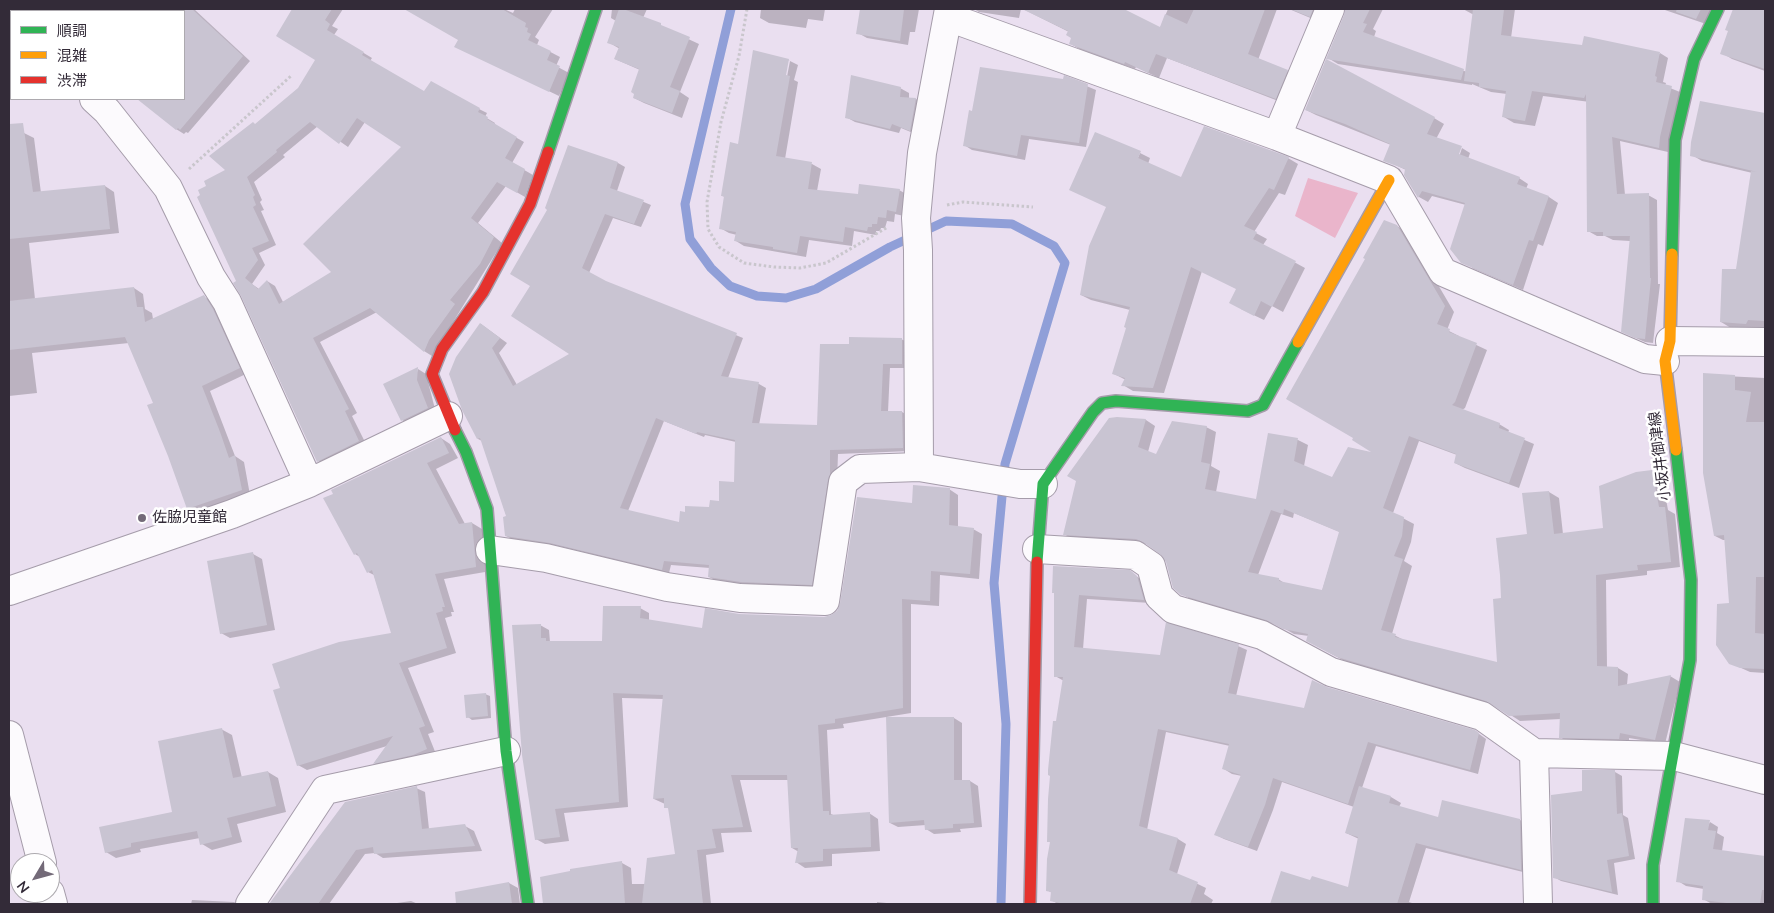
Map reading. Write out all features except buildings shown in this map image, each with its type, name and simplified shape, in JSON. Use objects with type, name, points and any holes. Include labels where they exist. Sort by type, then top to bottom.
[{"type":"street","points":[[528,904],[506,751],[487,509],[466,452],[448,416],[432,374],[442,349],[484,292],[530,204],[596,9]]},
{"type":"street","points":[[1277,136],[1330,9]]},
{"type":"street","name":"小坂井御津線","points":[[1653,904],[1653,865],[1690,660],[1691,580],[1667,351],[1675,140],[1694,59],[1718,9]]},
{"type":"street","points":[[919,467],[918,250],[916,214],[922,153],[949,13],[1389,180],[1443,272],[1645,359],[1667,351],[1765,342]]},
{"type":"street","points":[[95,100],[107,111],[168,188],[211,277],[227,302],[309,483]]},
{"type":"street","points":[[1030,904],[1037,549],[1032,484],[1102,403],[1116,400],[1248,411],[1263,405],[1389,180]]},
{"type":"street","points":[[9,591],[232,514],[309,483],[448,416]]},
{"type":"street","points":[[490,550],[546,558],[667,587],[740,598],[825,601],[843,482],[860,470],[919,467],[1032,484]]},
{"type":"street","points":[[1037,549],[1135,555],[1151,566],[1159,596],[1173,609],[1262,636],[1330,672],[1482,716],[1534,753],[1674,756],[1765,780]]},
{"type":"street","points":[[9,735],[39,853]]},
{"type":"street","points":[[250,904],[325,790],[506,751]]},
{"type":"street","points":[[1534,753],[1538,904]]},
{"type":"path","points":[[747,9],[739,56],[721,122],[707,202],[708,229],[719,247],[744,263],[800,268],[826,263],[916,214],[963,202],[1033,207]]},
{"type":"path","points":[[168,188],[292,75]]},
{"type":"shaded area","points":[[1308,178],[1358,193],[1335,238],[1295,216]]},
{"type":"waterway","points":[[731,9],[685,204],[690,239],[711,268],[730,286],[757,296],[786,298],[816,289],[890,247],[946,221],[1012,224],[1054,246],[1065,263],[1005,464],[994,583],[1006,724],[1001,904]]},
{"type":"traffic: fast","points":[[548,152],[596,9]]},
{"type":"traffic: fast","points":[[1672,254],[1675,140],[1694,59],[1718,9]]},
{"type":"traffic: fast","points":[[1037,562],[1043,484],[1093,412],[1102,403],[1116,401],[1248,411],[1263,405],[1298,342]]},
{"type":"traffic: fast","points":[[455,430],[466,452],[487,509],[506,751],[528,904]]},
{"type":"traffic: fast","points":[[1653,904],[1653,865],[1690,660],[1691,580],[1676,450]]},
{"type":"traffic: slow","points":[[1298,342],[1389,180]]},
{"type":"traffic: slow","points":[[1672,254],[1670,341],[1665,361],[1676,450]]},
{"type":"traffic: jam","points":[[455,430],[432,374],[442,349],[483,292],[530,204],[548,152]]},
{"type":"traffic: jam","points":[[1030,904],[1037,562]]},
{"type":"place","name":"佐脇児童館","points":[[142,518]]}]
